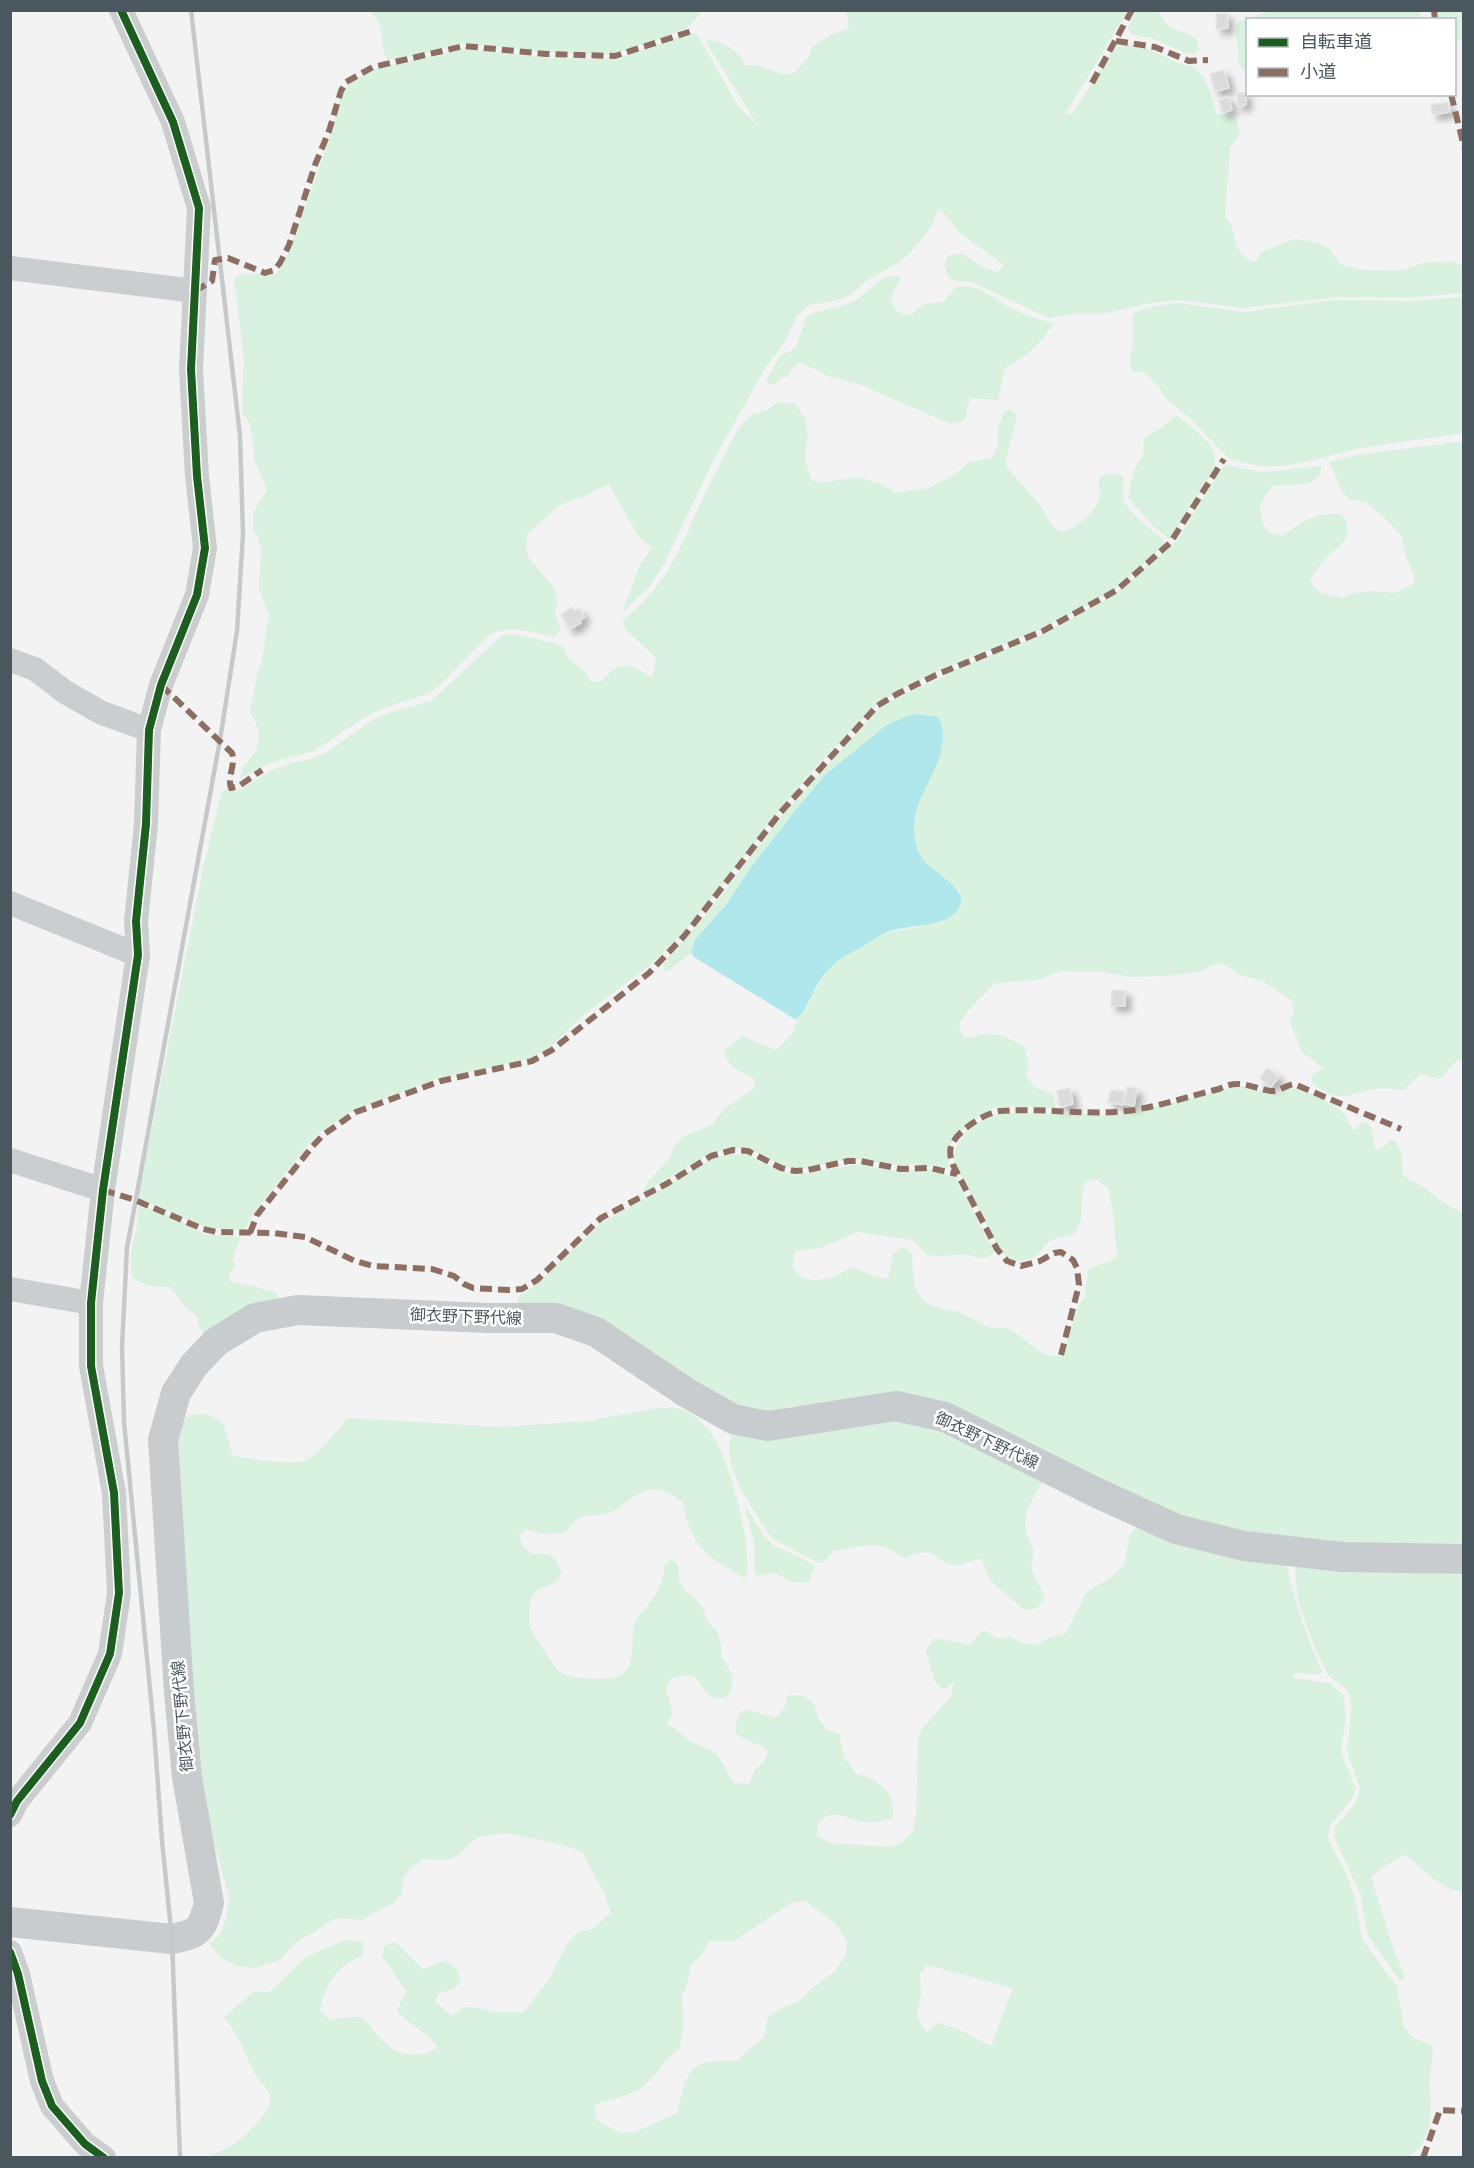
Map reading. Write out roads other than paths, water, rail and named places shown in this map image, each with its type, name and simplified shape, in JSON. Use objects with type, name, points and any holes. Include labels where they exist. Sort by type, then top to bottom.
[{"type":"main road","name":"御衣野下野代線","points":[[10,1922],[172,1939],[190,1935],[204,1924],[209,1903],[187,1777],[179,1692],[163,1440],[176,1393],[194,1365],[216,1342],[255,1318],[298,1310],[488,1318],[556,1318],[596,1332],[687,1393],[734,1419],[768,1426],[896,1406],[945,1417],[1095,1492],[1176,1528],[1244,1546],[1342,1557],[1464,1559]]},
{"type":"street","points":[[10,1815],[17,1801],[80,1723],[110,1654],[119,1593],[114,1493],[91,1366],[91,1303],[103,1190],[138,955],[136,921],[146,824],[149,730],[161,685],[196,595],[205,548],[197,476],[191,369],[199,208],[173,122],[121,10]]},
{"type":"street","points":[[10,267],[195,291]]},
{"type":"street","points":[[10,660],[36,669],[66,692],[102,713],[149,730]]},
{"type":"street","points":[[10,903],[138,955]]},
{"type":"street","points":[[10,1160],[103,1190]]},
{"type":"street","points":[[10,1289],[91,1303]]},
{"type":"street","points":[[10,1952],[18,1974],[42,2081],[52,2106],[85,2144],[104,2157]]},
{"type":"water","points":[[915,714],[938,717],[943,731],[939,759],[915,816],[915,842],[923,860],[959,893],[960,906],[954,913],[936,922],[883,934],[842,958],[823,976],[796,1020],[694,957],[691,953],[695,940],[725,906],[752,866],[825,775],[887,725]]},
{"type":"railway","points":[[180,2158],[172,1939],[124,1422],[122,1346],[127,1248],[220,740],[237,631],[243,534],[240,436],[191,10]]}]
